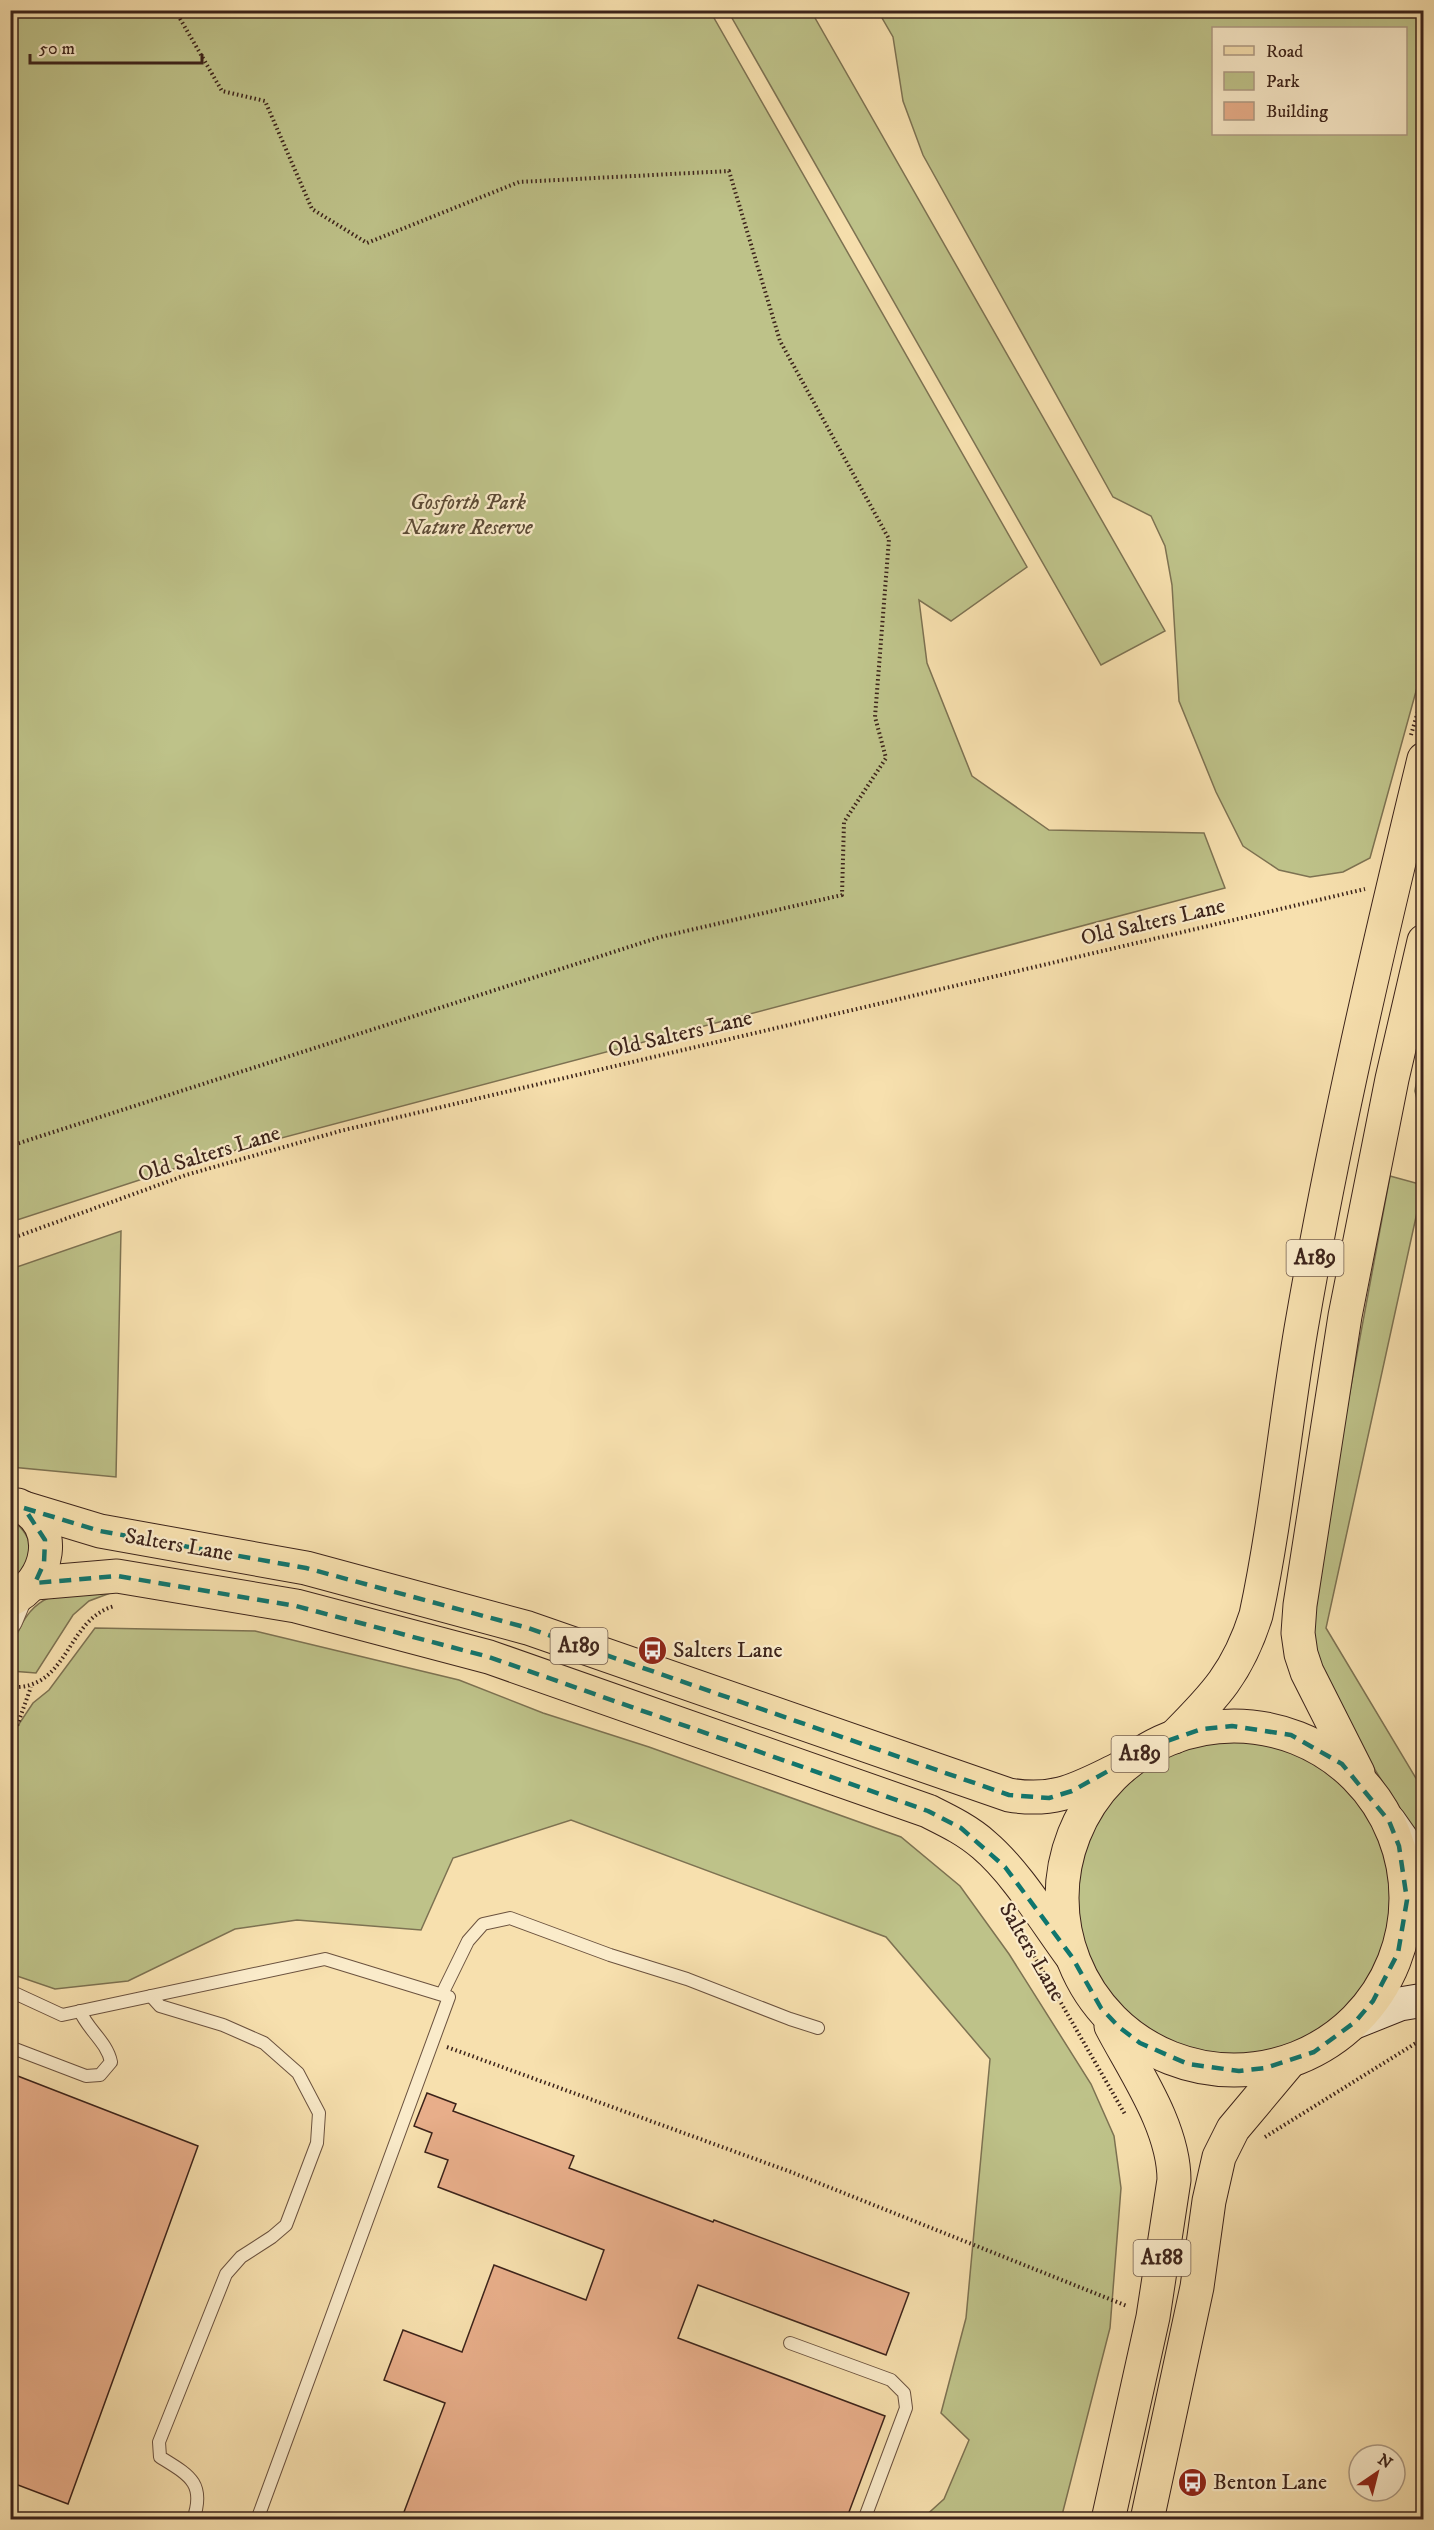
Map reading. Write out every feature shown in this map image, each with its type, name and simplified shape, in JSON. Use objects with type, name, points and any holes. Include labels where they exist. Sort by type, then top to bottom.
[{"type":"main road","name":"A189","points":[[1174,1737],[1215,1696],[1234,1668],[1247,1644],[1256,1615],[1301,1328],[1344,1109],[1391,894],[1424,759]]},
{"type":"main road","name":"A189","points":[[1364,1785],[1342,1764],[1318,1748],[1290,1735],[1262,1728],[1232,1726],[1202,1729],[1174,1737],[1137,1756],[1121,1768],[1100,1790],[1084,1814],[1072,1841],[1067,1860],[1062,1899],[1065,1929],[1072,1957],[1085,1984],[1101,2008],[1119,2027],[1140,2043],[1163,2055],[1188,2064],[1213,2069],[1239,2071],[1265,2068],[1290,2061],[1329,2043],[1355,2022],[1373,2001],[1388,1978],[1398,1953],[1405,1927],[1407,1900],[1405,1873],[1399,1846],[1389,1821],[1364,1785],[1307,1672],[1301,1654],[1299,1634],[1300,1605],[1345,1316],[1390,1090],[1424,941]]},
{"type":"main road","name":"A189","points":[[17,1505],[35,1519],[45,1540],[44,1563],[19,1600]]},
{"type":"main road","name":"Salters Lane","points":[[17,1505],[100,1531],[306,1568],[528,1628],[1009,1795],[1049,1798],[1072,1791],[1121,1768]]},
{"type":"main road","name":"Salters Lane","points":[[19,1600],[117,1576],[296,1606],[489,1657],[928,1811],[961,1828],[984,1845],[1005,1867],[1072,1957]]},
{"type":"main road","points":[[1389,1821],[1424,1871]]},
{"type":"main road","points":[[1355,2022],[1400,2004],[1424,2000]]},
{"type":"main road","name":"A188","points":[[1101,2008],[1158,2115],[1174,2161],[1174,2180],[1153,2317],[1108,2520]]},
{"type":"main road","name":"A188","points":[[1147,2520],[1197,2287],[1209,2201],[1219,2157],[1233,2129],[1290,2061]]},
{"type":"lane","points":[[441,1994],[468,1941],[483,1924],[510,1918],[818,2028]]},
{"type":"lane","points":[[10,1991],[62,2015],[325,1959],[449,1997],[256,2520]]},
{"type":"lane","points":[[151,1996],[160,2006],[223,2025],[264,2043],[298,2073],[319,2113],[317,2143],[286,2225],[241,2258],[226,2274],[159,2442],[160,2457],[189,2475],[197,2490],[199,2504],[193,2520]]},
{"type":"lane","points":[[10,2047],[86,2076],[100,2075],[111,2062],[109,2050],[84,2022],[80,2011]]},
{"type":"lane","points":[[790,2343],[891,2380],[904,2393],[906,2408],[864,2520]]},
{"type":"path","points":[[10,1146],[660,937],[842,895],[844,822],[886,758],[875,717],[889,539],[780,341],[729,171],[519,182],[367,243],[312,208],[265,101],[222,91],[174,10]]},
{"type":"path","name":"Old Salters Lane","points":[[10,1239],[186,1175],[340,1131],[1366,888]]},
{"type":"path","points":[[10,1687],[31,1687],[52,1673],[93,1617],[111,1607],[124,1604]]},
{"type":"path","points":[[10,1756],[13,1737],[31,1687]]},
{"type":"path","name":"Salters Lane","points":[[1030,1950],[1129,2122]]},
{"type":"path","points":[[1263,2138],[1424,2038]]},
{"type":"path","points":[[432,2042],[791,2172],[1153,2317]]},
{"type":"highlighted area","points":[[24,1508],[100,1531],[306,1568],[528,1628],[1009,1795],[1049,1798],[1072,1791],[1155,1745],[1202,1729],[1232,1726],[1291,1735],[1342,1764],[1389,1821],[1399,1846],[1407,1900],[1398,1953],[1373,2001],[1355,2022],[1314,2052],[1265,2068],[1239,2071],[1188,2064],[1140,2043],[1119,2027],[1101,2008],[1072,1957],[1005,1867],[961,1828],[928,1811],[489,1657],[296,1606],[117,1576],[35,1583],[44,1563],[45,1540]]},
{"type":"green space","name":"Gosforth Park Nature Reserve","points":[[10,11],[710,11],[1027,567],[951,621],[919,600],[927,663],[972,776],[1049,830],[1204,833],[1225,888],[210,1157],[11,1222]]},
{"type":"green space","points":[[728,11],[811,11],[1165,631],[1101,665]]},
{"type":"green space","points":[[878,11],[1423,11],[1423,666],[1370,858],[1343,872],[1310,877],[1279,870],[1243,846],[1216,792],[1179,701],[1172,585],[1165,546],[1151,516],[1113,497],[923,155],[903,101],[893,37]]},
{"type":"green space","points":[[1423,1041],[1424,1123],[1415,1091]]},
{"type":"green space","points":[[1390,1176],[1423,1185],[1326,1628],[1423,1790],[1423,1849],[1328,1692],[1307,1623]]},
{"type":"green space","points":[[121,1231],[116,1477],[11,1467],[11,1269]]},
{"type":"green space","points":[[10,1518],[28,1538],[31,1551],[25,1567],[10,1583]]},
{"type":"green space","points":[[113,1592],[89,1601],[73,1615],[36,1673],[11,1671],[17,1634],[29,1613],[38,1604],[61,1594]]},
{"type":"green space","points":[[95,1628],[255,1631],[459,1680],[543,1713],[649,1747],[901,1837],[960,1886],[1009,1954],[1091,2084],[1114,2136],[1121,2188],[1110,2328],[1061,2519],[922,2519],[944,2499],[969,2440],[941,2413],[966,2318],[990,2059],[886,1937],[571,1820],[453,1858],[421,1930],[297,1920],[235,1929],[128,1981],[55,1989],[11,1974],[10,1780],[17,1727],[33,1703],[49,1690]]},
{"type":"green space","points":[[1235,1741],[1266,1744],[1295,1753],[1322,1768],[1346,1787],[1365,1811],[1380,1838],[1389,1867],[1392,1898],[1389,1929],[1380,1958],[1365,1985],[1346,2009],[1322,2028],[1295,2043],[1266,2052],[1235,2055],[1204,2052],[1175,2043],[1148,2028],[1124,2009],[1105,1985],[1090,1958],[1081,1929],[1078,1898],[1081,1867],[1090,1838],[1105,1811],[1124,1787],[1148,1768],[1175,1753],[1204,1744]]},
{"type":"building","points":[[10,2073],[198,2146],[68,2504],[10,2482]]},
{"type":"building","points":[[427,2093],[456,2104],[453,2111],[574,2156],[569,2168],[909,2293],[886,2355],[698,2285],[678,2338],[885,2416],[846,2520],[401,2520],[445,2403],[384,2380],[403,2330],[462,2352],[494,2265],[586,2300],[604,2250],[438,2187],[448,2160],[425,2152],[432,2133],[414,2126]]},
{"type":"place","name":"Salters Lane","points":[[652,1650]]},
{"type":"place","name":"Benton Lane","points":[[1192,2482]]}]
